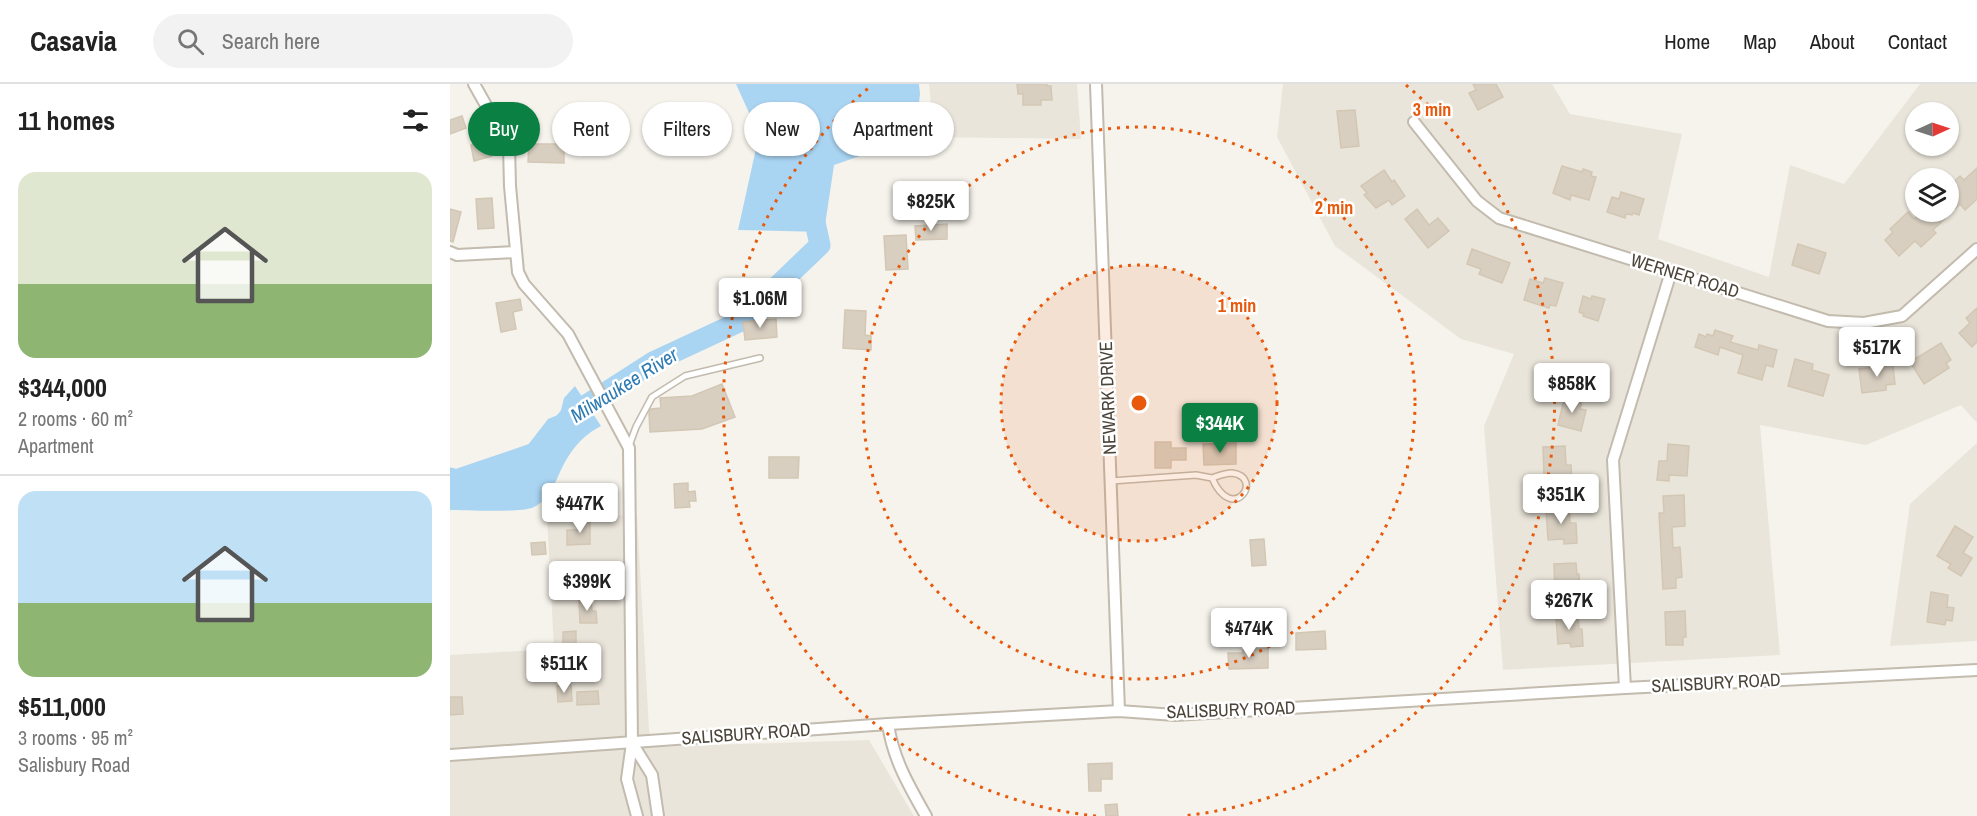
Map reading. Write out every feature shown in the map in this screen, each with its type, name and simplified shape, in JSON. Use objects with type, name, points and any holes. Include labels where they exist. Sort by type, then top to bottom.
[{"type":"street","points":[[474,84],[509,146],[510,186],[518,272],[524,284],[568,334],[629,448],[632,742],[627,779],[637,816]]},
{"type":"street","name":"NEWARK DRIVE","points":[[1096,84],[1119,711]]},
{"type":"street","name":"WERNER ROAD","points":[[1413,122],[1478,201],[1499,218],[1828,321],[1864,323],[1902,316],[1977,249]]},
{"type":"street","points":[[450,252],[457,255],[516,252]]},
{"type":"street","points":[[1625,688],[1613,460],[1671,272]]},
{"type":"street","name":"SALISBURY ROAD","points":[[450,755],[888,724],[1119,711],[1175,715],[1977,670]]},
{"type":"street","points":[[888,724],[891,746],[926,816]]},
{"type":"street","points":[[632,742],[652,775],[658,816]]},
{"type":"lane","points":[[629,448],[636,427],[652,397],[685,376],[760,358]]},
{"type":"lane","points":[[1111,481],[1212,477],[1233,473],[1245,482],[1246,490],[1243,496],[1232,499],[1217,488],[1212,477]]},
{"type":"shaded area","points":[[929,84],[1077,84],[1081,139],[954,137],[954,102],[931,102]]},
{"type":"shaded area","points":[[1283,84],[1552,84],[1570,114],[1682,134],[1658,239],[1769,277],[1790,165],[1844,184],[1905,104],[1905,156],[1959,156],[1959,102],[1906,102],[1920,84],[1977,84],[1977,423],[1961,405],[1866,445],[1760,425],[1780,655],[1503,670],[1484,426],[1514,354],[1461,339],[1335,246],[1277,137]]},
{"type":"shaded area","points":[[1977,443],[1977,641],[1890,646],[1910,504]]},
{"type":"shaded area","points":[[637,515],[650,747],[869,740],[914,816],[450,816],[450,655],[554,649],[547,517]]},
{"type":"water","points":[[736,84],[919,84],[920,94],[919,102],[832,102],[832,156],[860,156],[834,165],[824,232],[738,230],[754,156],[820,156],[820,102],[744,102]]},
{"type":"water","name":"Milwaukee River","points":[[575,386],[601,426],[580,441],[572,451],[553,487],[540,503],[528,509],[519,510],[450,510],[450,476],[460,476],[473,482],[488,477],[521,454],[548,419],[560,414],[564,398]]},
{"type":"building","points":[[1017,84],[1047,84],[1051,86],[1052,100],[1041,100],[1041,105],[1023,105],[1023,94],[1018,94]]},
{"type":"building","points":[[1473,84],[1496,84],[1503,97],[1478,110],[1469,93],[1476,90]]},
{"type":"building","points":[[1355,110],[1359,146],[1341,148],[1337,111]]},
{"type":"building","points":[[462,116],[466,128],[450,134],[450,120]]},
{"type":"building","points":[[540,144],[552,144],[552,156],[564,156],[564,163],[528,162],[528,156],[540,156]]},
{"type":"building","points":[[473,156],[492,156],[474,161]]},
{"type":"building","points":[[1562,166],[1582,172],[1583,169],[1592,172],[1591,176],[1596,177],[1589,200],[1571,195],[1570,200],[1553,193]]},
{"type":"building","points":[[1977,168],[1977,199],[1965,210],[1959,205],[1959,177],[1964,180]]},
{"type":"building","points":[[1384,170],[1405,196],[1392,205],[1389,200],[1376,208],[1364,195],[1367,193],[1361,186]]},
{"type":"building","points":[[1621,192],[1644,199],[1639,215],[1626,214],[1625,218],[1607,212],[1612,197],[1619,199]]},
{"type":"building","points":[[492,198],[494,228],[478,229],[476,199]]},
{"type":"building","points":[[450,209],[461,212],[453,242],[450,241]]},
{"type":"building","points":[[1417,209],[1429,225],[1438,218],[1449,231],[1428,248],[1405,219]]},
{"type":"building","points":[[1905,215],[1905,222],[1941,222],[1933,230],[1936,233],[1921,247],[1915,241],[1899,256],[1885,240],[1893,232],[1890,229]]},
{"type":"building","points":[[947,224],[947,239],[916,240],[915,226]]},
{"type":"building","points":[[906,235],[908,269],[886,270],[884,236]]},
{"type":"building","points":[[1798,244],[1826,253],[1819,274],[1792,265]]},
{"type":"building","points":[[1472,249],[1510,263],[1502,283],[1479,274],[1481,269],[1467,264]]},
{"type":"building","points":[[1545,278],[1563,283],[1556,306],[1550,305],[1549,308],[1524,300],[1530,279],[1543,283]]},
{"type":"building","points":[[1583,296],[1591,299],[1592,296],[1605,299],[1598,321],[1583,316],[1584,314],[1579,312]]},
{"type":"building","points":[[520,299],[522,310],[513,312],[516,329],[501,332],[496,303]]},
{"type":"building","points":[[1977,308],[1977,342],[1972,347],[1959,333],[1970,323],[1966,318]]},
{"type":"building","points":[[845,310],[866,311],[865,335],[871,336],[871,350],[843,348]]},
{"type":"building","points":[[776,319],[777,337],[745,340],[743,322]]},
{"type":"building","points":[[1715,330],[1733,336],[1730,342],[1758,350],[1759,345],[1777,350],[1773,367],[1766,365],[1762,380],[1738,373],[1743,355],[1720,347],[1718,355],[1695,347],[1699,334],[1706,337],[1707,334],[1713,336]]},
{"type":"building","points":[[1941,343],[1951,360],[1946,363],[1949,368],[1924,384],[1910,362]]},
{"type":"building","points":[[1795,359],[1813,364],[1812,370],[1829,375],[1823,396],[1788,386]]},
{"type":"building","points":[[1893,365],[1895,384],[1886,385],[1886,390],[1862,393],[1859,369]]},
{"type":"building","points":[[722,384],[735,417],[702,429],[650,432],[649,413],[651,409],[661,408],[660,398],[692,396]]},
{"type":"building","points":[[1565,395],[1582,400],[1580,409],[1586,410],[1581,431],[1558,425]]},
{"type":"building","points":[[1155,442],[1171,442],[1171,448],[1186,448],[1186,460],[1171,460],[1171,468],[1155,468]]},
{"type":"building","points":[[1236,443],[1236,464],[1204,465],[1203,444]]},
{"type":"building","points":[[1668,444],[1689,446],[1687,476],[1669,475],[1669,481],[1657,480],[1659,461],[1667,461]]},
{"type":"building","points":[[1565,446],[1566,465],[1571,465],[1572,482],[1558,482],[1558,476],[1544,476],[1543,447]]},
{"type":"building","points":[[769,457],[799,457],[798,478],[769,478]]},
{"type":"building","points":[[688,483],[688,492],[695,491],[696,501],[689,501],[690,507],[675,508],[674,484]]},
{"type":"building","points":[[1684,495],[1685,526],[1672,527],[1673,548],[1680,547],[1682,577],[1676,578],[1676,588],[1663,589],[1659,513],[1664,513],[1663,496]]},
{"type":"building","points":[[1569,507],[1570,523],[1576,523],[1577,543],[1564,544],[1564,539],[1548,540],[1546,508]]},
{"type":"building","points":[[578,520],[590,520],[590,544],[567,545],[567,530],[578,530]]},
{"type":"building","points":[[1955,526],[1973,537],[1963,553],[1972,558],[1961,576],[1948,568],[1951,564],[1937,556]]},
{"type":"building","points":[[1264,539],[1266,565],[1252,566],[1250,540]]},
{"type":"building","points":[[545,542],[546,554],[532,555],[531,543]]},
{"type":"building","points":[[1576,563],[1580,595],[1564,596],[1564,592],[1555,593],[1554,564]]},
{"type":"building","points":[[1931,592],[1948,595],[1947,607],[1954,608],[1952,621],[1946,620],[1945,625],[1927,622]]},
{"type":"building","points":[[579,599],[591,599],[592,611],[596,611],[597,623],[580,623]]},
{"type":"building","points":[[1685,611],[1686,637],[1683,637],[1683,645],[1666,645],[1665,612]]},
{"type":"building","points":[[1578,616],[1579,629],[1582,629],[1583,646],[1571,647],[1570,643],[1558,644],[1556,618]]},
{"type":"building","points":[[576,631],[576,644],[563,645],[563,632]]},
{"type":"building","points":[[1325,631],[1326,649],[1296,650],[1296,633]]},
{"type":"building","points":[[1268,648],[1268,668],[1229,669],[1228,653],[1243,653],[1243,650]]},
{"type":"building","points":[[571,685],[572,701],[558,702],[557,686]]},
{"type":"building","points":[[598,691],[599,704],[577,705],[577,692]]},
{"type":"building","points":[[450,697],[462,697],[463,714],[450,715]]},
{"type":"building","points":[[1112,763],[1112,779],[1101,779],[1101,791],[1089,791],[1088,764]]},
{"type":"building","points":[[1117,804],[1118,816],[1106,816],[1105,805]]},
{"type":"waterway","name":"Milwaukee River","points":[[565,422],[572,414],[653,362],[741,321],[820,245],[811,204]]},
{"type":"waterway","name":"Milwaukee River","points":[[450,478],[456,480],[538,452]]}]
